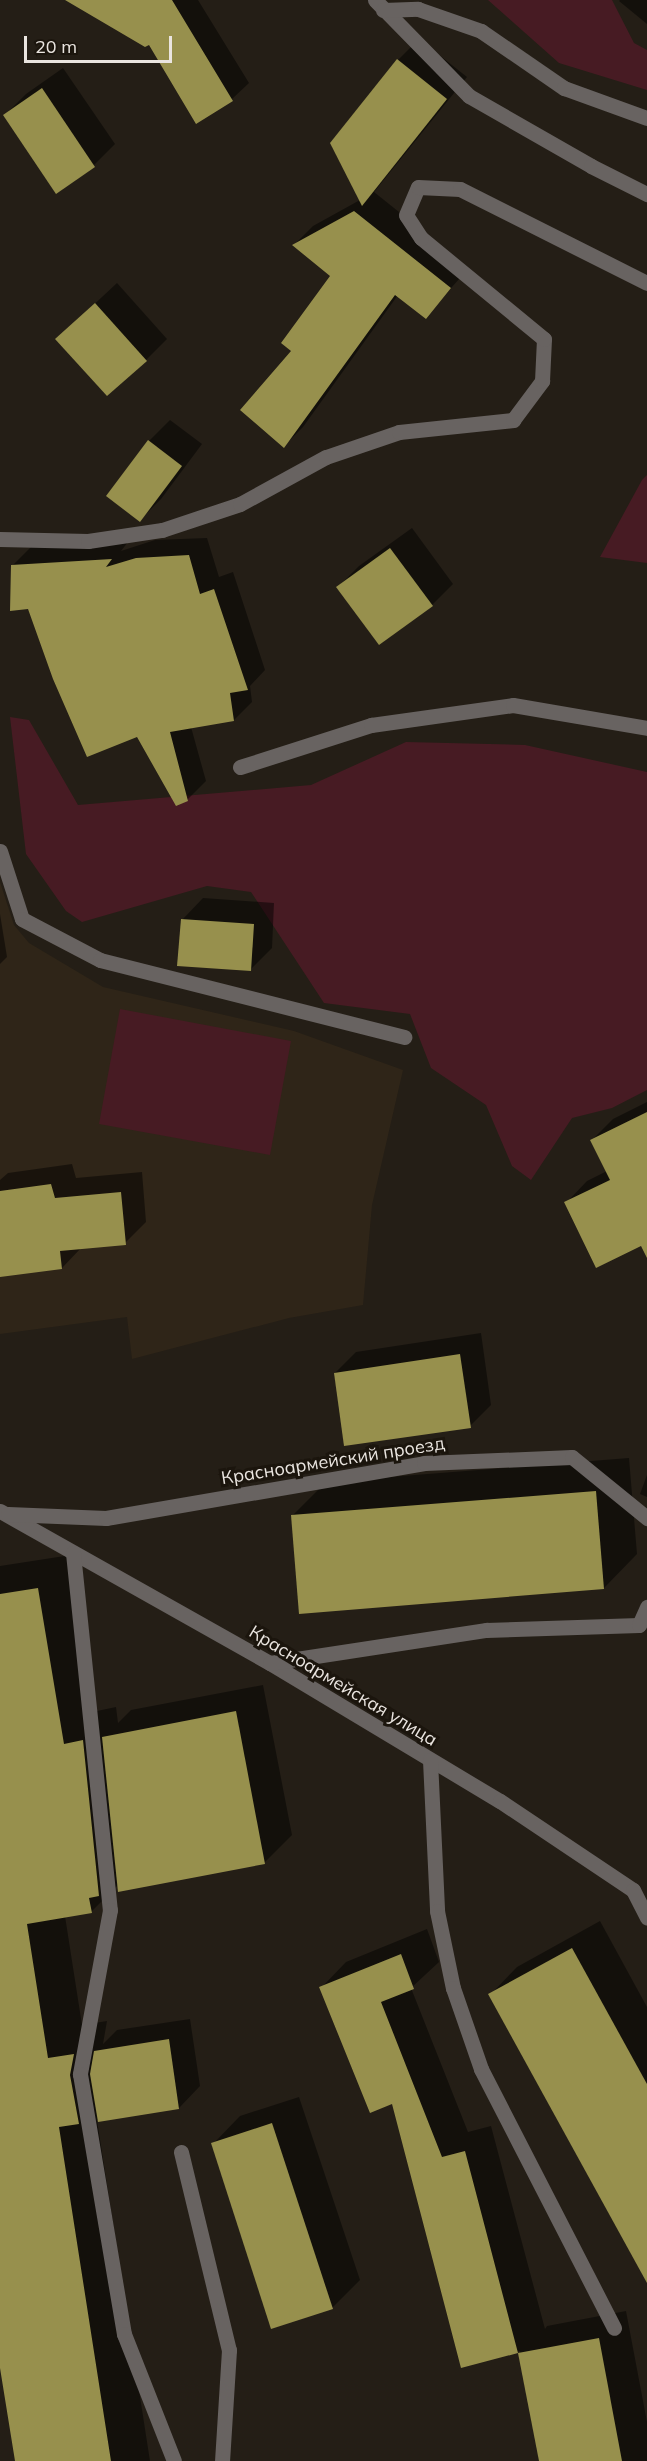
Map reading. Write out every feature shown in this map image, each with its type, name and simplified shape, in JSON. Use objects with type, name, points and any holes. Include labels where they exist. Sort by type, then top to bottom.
[{"type":"street","points":[[379,5],[418,9],[481,31],[564,88],[647,118]]},
{"type":"street","points":[[379,5],[469,96],[591,166],[647,194]]},
{"type":"street","points":[[0,539],[88,541],[162,530],[240,504],[326,457],[399,432],[513,420],[542,381],[544,339],[421,238],[406,215],[418,187],[460,189],[647,283]]},
{"type":"street","points":[[240,767],[371,725],[491,707],[513,705],[647,728]]},
{"type":"street","points":[[0,851],[22,919],[100,960],[404,1037]]},
{"type":"street","name":"Красноармейский проезд","points":[[1,1514],[106,1518],[424,1463],[572,1457],[647,1518]]},
{"type":"street","name":"Красноармейская улица","points":[[1,1514],[270,1663],[500,1801],[640,1889],[647,1917]]},
{"type":"street","points":[[73,1553],[110,1910],[80,2074],[124,2334],[174,2461]]},
{"type":"street","points":[[270,1663],[486,1630],[639,1625],[647,1607]]},
{"type":"street","points":[[430,1760],[437,1911],[453,1988],[481,2069],[614,2328]]},
{"type":"street","points":[[181,2152],[229,2350],[222,2461]]},
{"type":"shaded area","points":[[488,0],[612,0],[634,43],[647,50],[647,90],[559,63]]},
{"type":"shaded area","points":[[647,475],[647,563],[600,557],[642,480]]},
{"type":"shaded area","points":[[10,717],[29,720],[78,805],[311,785],[406,742],[525,745],[647,772],[647,1090],[612,1108],[572,1118],[531,1180],[512,1166],[486,1105],[431,1068],[410,1014],[324,1003],[251,892],[207,886],[82,922],[66,911],[26,854]]},
{"type":"shaded area","points":[[0,882],[14,925],[29,943],[103,987],[294,1031],[403,1070],[372,1205],[363,1305],[289,1318],[132,1359],[127,1317],[0,1334]]},
{"type":"shaded area","points":[[120,1009],[291,1041],[270,1155],[99,1124]]},
{"type":"building","points":[[65,0],[172,0],[233,101],[196,124],[149,45],[145,47]]},
{"type":"building","points":[[397,59],[447,99],[362,206],[330,143]]},
{"type":"building","points":[[42,88],[95,167],[56,194],[3,115]]},
{"type":"building","points":[[354,211],[451,288],[426,319],[395,295],[284,448],[240,410],[291,351],[281,343],[330,276],[292,245]]},
{"type":"building","points":[[95,303],[147,361],[107,396],[55,339]]},
{"type":"building","points":[[148,440],[182,466],[140,522],[106,496]]},
{"type":"building","points":[[390,548],[433,606],[379,645],[336,587]]},
{"type":"building","points":[[189,555],[200,594],[214,589],[248,690],[230,693],[234,721],[170,732],[188,801],[176,806],[137,737],[87,757],[53,679],[28,609],[10,611],[11,565],[112,559],[106,567],[136,558]]},
{"type":"building","points":[[181,919],[254,924],[251,971],[177,966]]},
{"type":"building","points":[[647,1112],[647,1258],[641,1246],[596,1268],[564,1202],[610,1180],[590,1140]]},
{"type":"building","points":[[51,1184],[55,1198],[121,1192],[126,1245],[60,1251],[62,1269],[0,1277],[0,1191]]},
{"type":"building","points":[[460,1354],[471,1428],[344,1446],[334,1373]]},
{"type":"building","points":[[596,1491],[604,1589],[299,1614],[291,1515]]},
{"type":"building","points":[[38,1588],[64,1744],[83,1740],[99,1896],[89,1898],[92,1913],[27,1924],[48,2058],[74,2054],[70,2075],[79,2124],[59,2127],[111,2461],[15,2461],[0,2368],[0,1594]]},
{"type":"building","points":[[236,1711],[265,1864],[118,1892],[102,1737]]},
{"type":"building","points":[[572,1948],[647,2084],[647,2283],[488,1994]]},
{"type":"building","points":[[401,1954],[414,1989],[381,2002],[442,2157],[465,2151],[518,2353],[461,2368],[392,2104],[370,2113],[319,1987]]},
{"type":"building","points":[[169,2039],[179,2109],[98,2122],[90,2074],[94,2051]]},
{"type":"building","points":[[272,2123],[333,2309],[271,2329],[211,2143]]},
{"type":"building","points":[[599,2338],[622,2461],[539,2461],[518,2353]]}]
